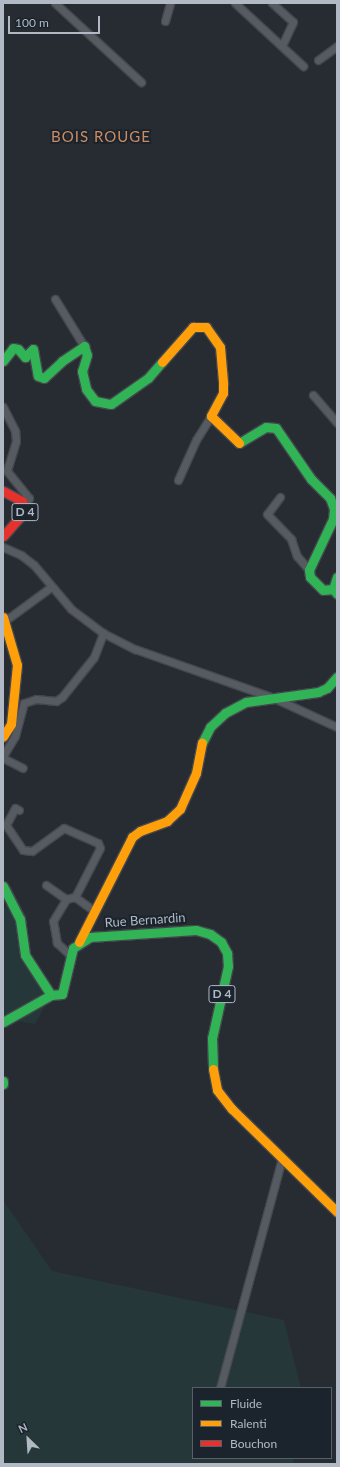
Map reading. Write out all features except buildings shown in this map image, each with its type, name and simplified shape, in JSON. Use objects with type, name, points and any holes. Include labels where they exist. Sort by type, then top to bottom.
[{"type":"street","points":[[55,3],[141,82]]},
{"type":"street","points":[[165,21],[170,3]]},
{"type":"street","points":[[235,3],[303,66]]},
{"type":"street","points":[[272,3],[293,22],[282,46]]},
{"type":"street","points":[[318,60],[337,46]]},
{"type":"street","points":[[54,299],[87,350],[82,371],[86,389],[96,401],[111,404],[148,378],[193,328],[199,325],[206,327],[220,347],[224,384],[223,393],[196,440],[178,480]]},
{"type":"street","points":[[3,361],[13,348],[18,349],[26,357],[33,349],[38,376],[44,378],[62,361],[84,346]]},
{"type":"street","points":[[313,395],[337,423]]},
{"type":"street","points":[[3,407],[15,431],[16,442],[7,471],[29,498],[24,506]]},
{"type":"street","points":[[211,416],[240,444],[266,427],[276,428],[311,479],[330,498],[334,508],[333,519],[309,570]]},
{"type":"street","name":"D 4","points":[[3,491],[15,496],[24,506],[22,516],[3,536]]},
{"type":"street","points":[[280,497],[267,514],[291,539],[297,556],[309,570],[310,577],[323,590],[335,592],[337,577]]},
{"type":"street","points":[[3,547],[21,555],[34,565],[71,609],[103,633],[129,646],[274,698],[337,727]]},
{"type":"street","points":[[3,737],[11,724],[17,665],[4,618],[51,587]]},
{"type":"street","points":[[22,768],[3,757],[15,736],[24,703],[36,699],[56,701],[62,697],[94,657],[103,633]]},
{"type":"street","points":[[5,1021],[51,995],[62,994],[65,988],[70,956],[79,942],[132,837],[140,831],[167,821],[180,809],[196,774],[200,747],[210,727],[224,713],[246,702],[318,692],[326,688],[337,677]]},
{"type":"street","points":[[20,810],[15,808],[6,826],[23,850],[32,851],[64,828],[98,844],[100,848],[75,897]]},
{"type":"street","points":[[46,885],[66,899]]},
{"type":"street","points":[[3,886],[20,919],[25,955],[51,995]]},
{"type":"street","points":[[70,956],[57,943],[53,921],[66,899],[75,897],[94,911]]},
{"type":"street","name":"Rue Bernardin","points":[[79,942],[90,937],[179,929],[210,934],[221,942],[227,954],[228,966],[212,1038],[212,1065],[217,1090],[232,1109],[337,1212]]},
{"type":"street","points":[[220,1387],[282,1159]]},
{"type":"shaded area","points":[[10,896],[25,955],[51,995],[35,1024],[3,1018],[3,910]]},
{"type":"shaded area","points":[[3,1200],[52,1271],[284,1320],[301,1387],[192,1387],[192,1459],[294,1459],[293,1464],[3,1464]]},
{"type":"waterway","points":[[9,886],[24,916]]},
{"type":"traffic: fast","points":[[3,361],[13,348],[18,349],[25,357],[33,349],[38,376],[44,378],[62,361],[84,346],[87,355],[82,371],[86,389],[95,401],[111,404],[148,378],[162,362]]},
{"type":"traffic: fast","points":[[239,443],[266,427],[276,428],[311,479],[330,498],[334,509],[333,519],[309,570],[310,577],[323,590],[333,589]]},
{"type":"traffic: fast","points":[[337,577],[333,589],[337,594]]},
{"type":"traffic: fast","points":[[202,743],[210,727],[225,713],[246,702],[318,692],[327,688],[337,677]]},
{"type":"traffic: fast","points":[[3,886],[20,919],[25,955],[51,995],[62,994],[73,948],[90,937],[196,930],[210,934],[221,942],[227,953],[228,966],[212,1038],[213,1069]]},
{"type":"traffic: fast","points":[[3,1022],[51,995]]},
{"type":"traffic: slow","points":[[162,362],[193,327],[206,327],[220,347],[223,384],[223,393],[211,416],[239,443]]},
{"type":"traffic: slow","points":[[3,617],[17,665],[11,724],[3,737]]},
{"type":"traffic: slow","points":[[79,942],[132,837],[140,831],[167,821],[180,809],[196,773],[202,743]]},
{"type":"traffic: slow","points":[[213,1069],[217,1090],[232,1109],[337,1212]]},
{"type":"traffic: jam","points":[[3,491],[22,501],[25,511],[3,536]]},
{"type":"district","name":"BOIS ROUGE","points":[[101,137]]}]
